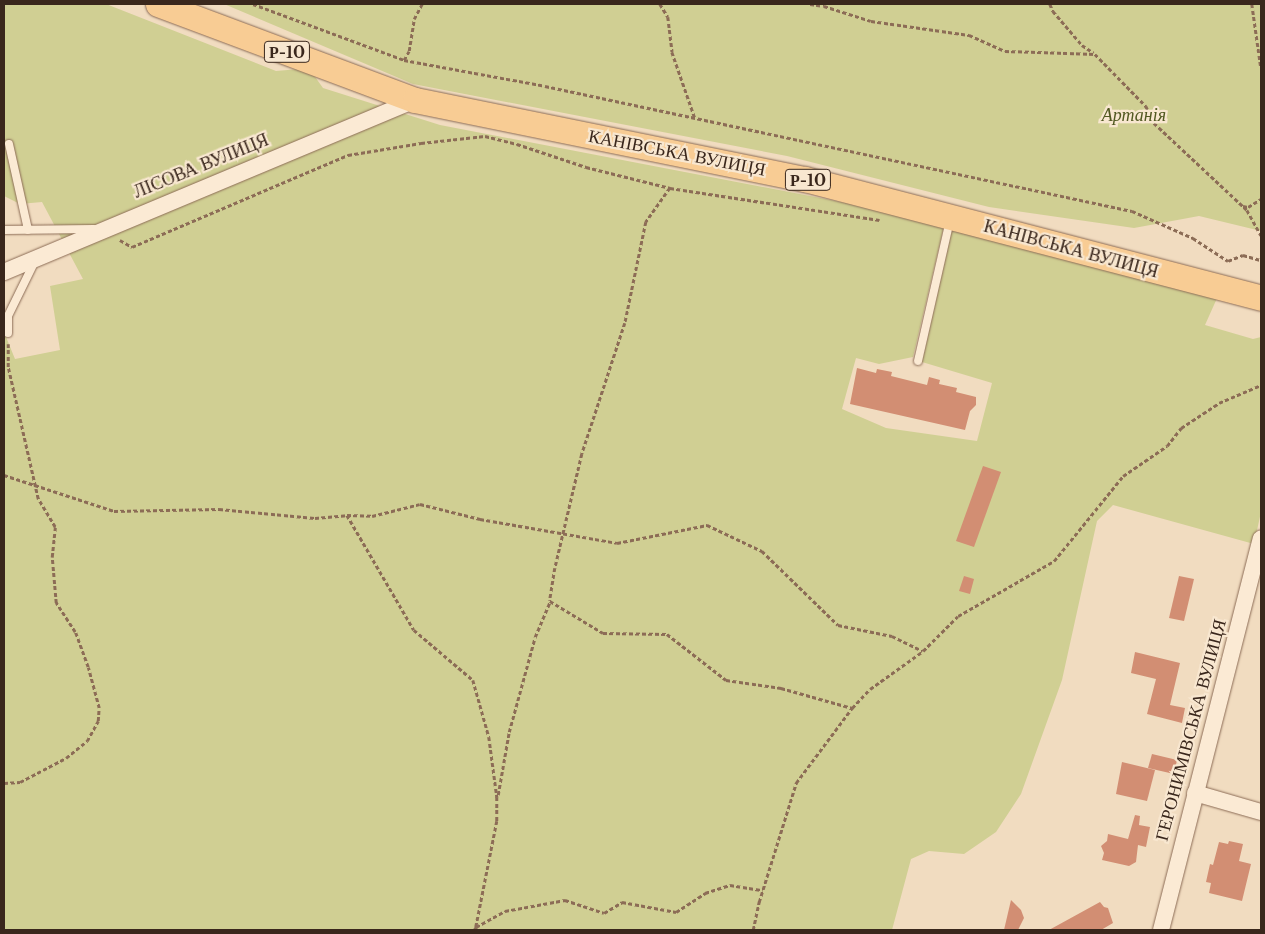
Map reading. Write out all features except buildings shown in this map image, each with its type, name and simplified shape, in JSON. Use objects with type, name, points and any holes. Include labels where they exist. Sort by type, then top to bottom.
[{"type":"main road","name":"КАНІВСЬКА ВУЛИЦЯ","points":[[158,4],[415,100],[805,179],[1261,298]]},
{"type":"street","name":"ЛІСОВА ВУЛИЦЯ","points":[[4,272],[101,229],[415,100]]},
{"type":"street","name":"ГЕРОНИМІВСЬКА ВУЛИЦЯ","points":[[1161,930],[1261,539]]},
{"type":"street","points":[[1195,793],[1261,812]]},
{"type":"lane","points":[[9,144],[28,230]]},
{"type":"lane","points":[[918,361],[951,218]]},
{"type":"lane","points":[[4,230],[101,229]]},
{"type":"lane","points":[[8,333],[8,316],[37,258]]},
{"type":"path","points":[[253,4],[404,60],[544,86],[1132,211],[1193,238],[1228,261],[1243,255],[1261,260]]},
{"type":"path","points":[[404,60],[409,50],[414,19],[422,4]]},
{"type":"path","points":[[660,4],[668,18],[672,52],[695,118]]},
{"type":"path","points":[[810,4],[824,6],[871,21],[969,35],[1005,51],[1095,54]]},
{"type":"path","points":[[1050,4],[1053,11],[1082,45],[1095,54],[1146,106],[1154,123],[1242,205],[1261,235]]},
{"type":"path","points":[[1252,4],[1261,68]]},
{"type":"path","points":[[101,229],[132,247],[348,155],[421,142],[485,136],[518,144],[586,167],[670,188],[883,220]]},
{"type":"path","points":[[475,928],[496,821],[497,797],[510,732],[535,637],[550,601],[554,568],[582,454],[625,322],[646,222],[670,188]]},
{"type":"path","points":[[1242,205],[1248,207],[1261,199]]},
{"type":"path","points":[[4,783],[20,782],[66,758],[87,742],[98,721],[99,708],[88,667],[75,632],[56,603],[52,557],[55,527],[38,499],[8,367],[8,333]]},
{"type":"path","points":[[753,930],[763,890],[796,783],[852,708],[870,689],[924,651],[958,616],[1054,561],[1123,476],[1167,446],[1181,428],[1219,404],[1261,385]]},
{"type":"path","points":[[4,475],[114,511],[220,509],[314,518],[347,514],[372,516],[420,504],[480,519],[617,543],[707,525],[762,551],[838,625],[892,636],[924,651]]},
{"type":"path","points":[[347,514],[414,630],[473,680],[489,737],[497,797]]},
{"type":"path","points":[[550,601],[603,633],[667,634],[726,680],[781,688],[852,708]]},
{"type":"path","points":[[475,928],[505,911],[565,900],[604,913],[622,902],[676,912],[705,893],[730,885],[763,890]]},
{"type":"green space","points":[[4,4],[106,4],[276,71],[299,69],[313,74],[323,88],[440,125],[945,222],[913,357],[879,364],[856,358],[842,409],[886,428],[977,441],[992,383],[922,362],[953,225],[1218,296],[1205,325],[1253,339],[1261,337],[1261,512],[1254,544],[1113,505],[1097,521],[1062,680],[1021,794],[996,832],[964,854],[929,851],[911,859],[892,930],[4,930],[4,332],[15,359],[60,350],[50,286],[83,279],[42,202],[20,204],[4,196]]},
{"type":"green space","name":"Артанія","points":[[224,4],[1261,4],[1261,231],[1199,216],[1134,228],[989,207],[787,156],[413,84]]}]
